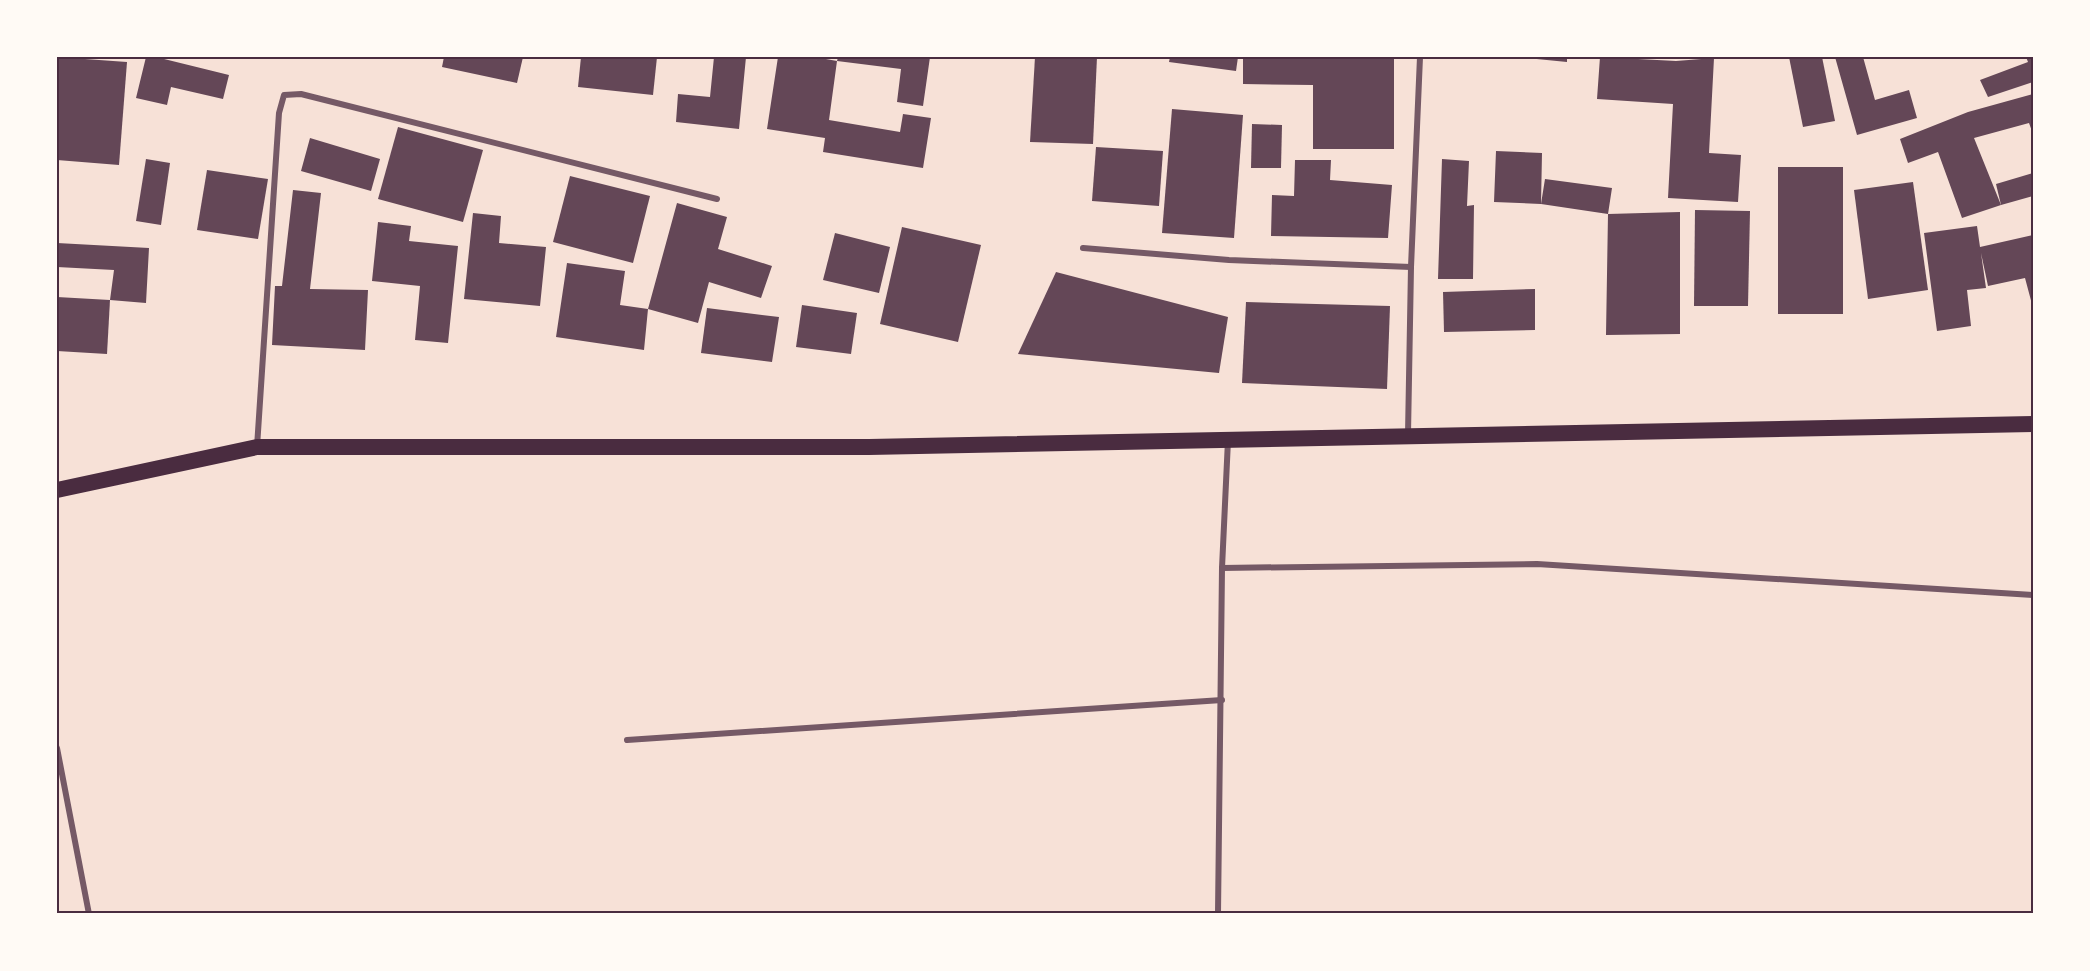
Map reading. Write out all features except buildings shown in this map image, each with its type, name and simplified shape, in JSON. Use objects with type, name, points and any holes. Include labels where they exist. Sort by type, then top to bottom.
[{"type":"highway","points":[[57,490],[256,447],[869,447],[2033,424]]},
{"type":"street","points":[[1408,437],[1411,267],[1420,57]]},
{"type":"street","points":[[256,447],[279,113],[284,95],[302,94],[717,199]]},
{"type":"street","points":[[1083,248],[1229,260],[1411,267]]},
{"type":"street","points":[[1218,914],[1222,568],[1228,440]]},
{"type":"street","points":[[1222,568],[1537,564],[2033,595]]},
{"type":"street","points":[[627,740],[1222,700]]},
{"type":"street","points":[[57,748],[89,914]]}]
